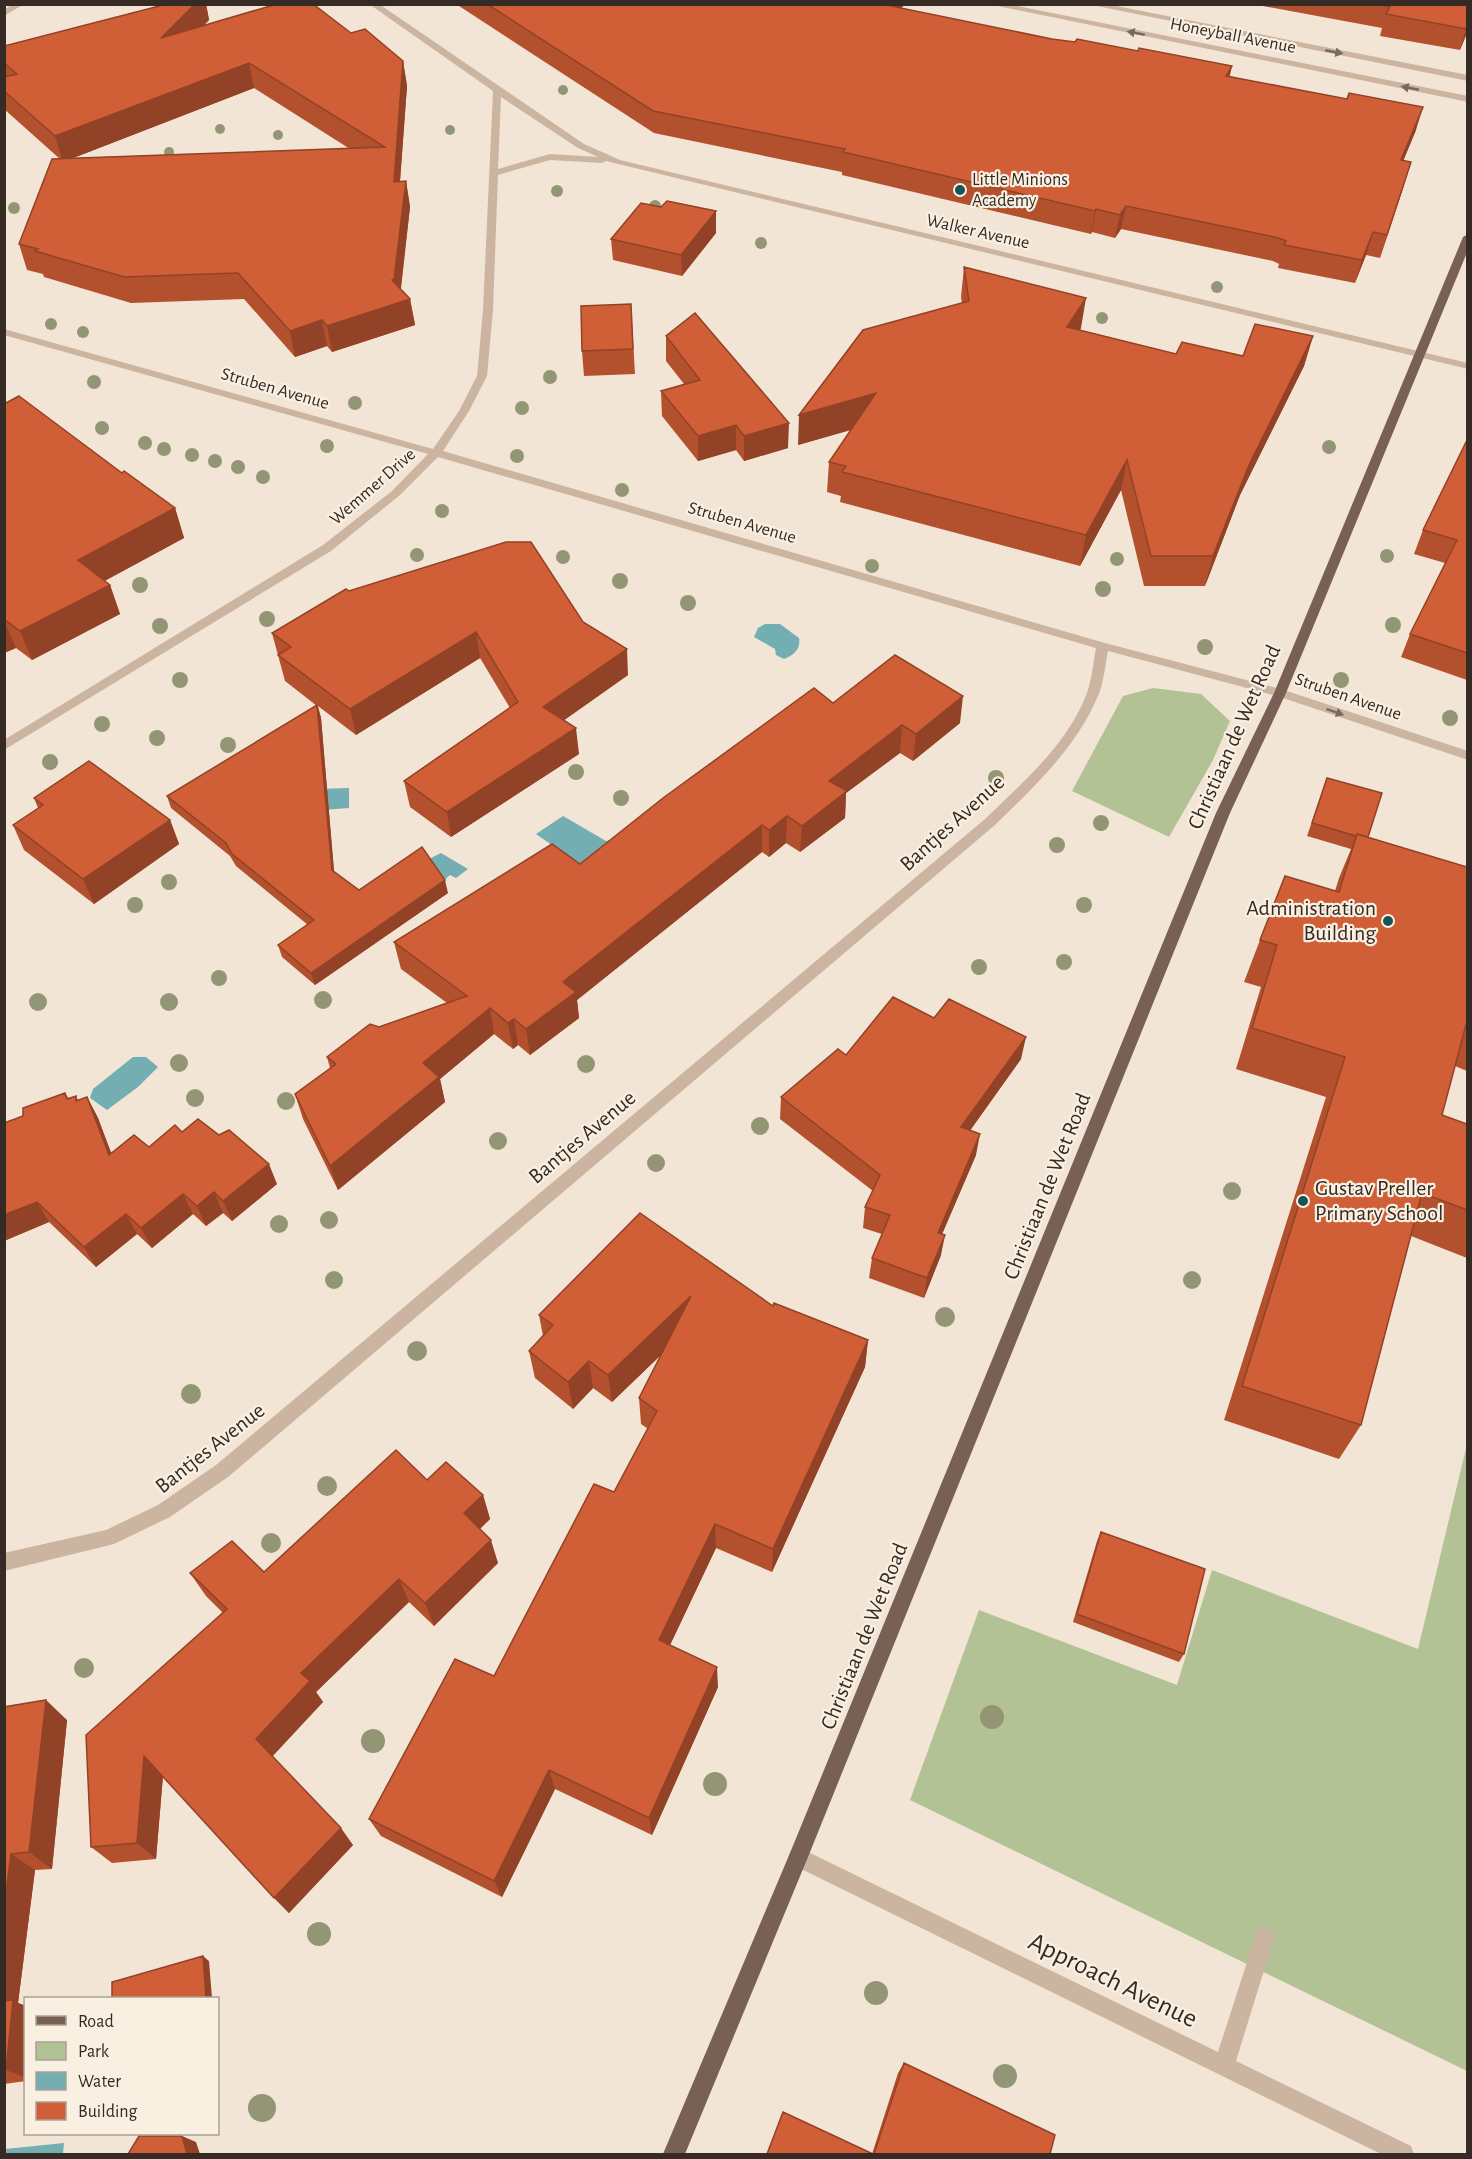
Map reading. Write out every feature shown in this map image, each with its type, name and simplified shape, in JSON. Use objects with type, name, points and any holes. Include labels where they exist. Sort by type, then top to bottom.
[{"type":"main road","name":"Christiaan de Wet Road","points":[[674,2154],[798,1857],[1218,825],[1280,693],[1467,237]]},
{"type":"street","points":[[4,14],[20,4]]},
{"type":"street","points":[[373,4],[497,90]]},
{"type":"street","name":"Honeyball Avenue","points":[[992,4],[1467,99]]},
{"type":"street","name":"Honeyball Avenue","points":[[1091,4],[1467,78]]},
{"type":"street","name":"Walker Avenue","points":[[497,90],[581,146],[617,162],[1467,366]]},
{"type":"street","name":"Wemmer Drive","points":[[4,746],[327,548],[396,493],[436,453],[464,411],[482,376],[488,310],[497,90]]},
{"type":"street","points":[[494,173],[550,157],[617,162]]},
{"type":"street","name":"Struben Avenue","points":[[4,332],[436,453],[1103,646],[1280,693],[1467,756]]},
{"type":"street","name":"Bantjes Avenue","points":[[4,1562],[108,1538],[164,1511],[222,1471],[990,822],[1032,780],[1064,742],[1092,695],[1103,646]]},
{"type":"street","name":"Approach Avenue","points":[[798,1857],[1403,2154]]},
{"type":"street","points":[[1224,2067],[1264,1938]]},
{"type":"green space","points":[[1153,688],[1201,694],[1230,721],[1213,760],[1169,837],[1072,791],[1123,696]]},
{"type":"green space","points":[[1467,1444],[1467,2071],[910,1800],[979,1610],[1177,1685],[1212,1570],[1418,1649]]},
{"type":"water","points":[[765,624],[780,624],[799,638],[799,645],[791,656],[784,659],[776,655],[775,649],[754,637],[758,628]]},
{"type":"water","points":[[349,788],[349,808],[282,813],[319,789]]},
{"type":"water","points":[[563,816],[606,841],[614,839],[589,871],[536,834]]},
{"type":"water","points":[[441,853],[468,869],[456,878],[450,875],[430,893],[403,872]]},
{"type":"water","points":[[133,1057],[146,1057],[158,1067],[138,1087],[107,1110],[90,1098],[93,1089]]},
{"type":"water","points":[[64,2143],[63,2154],[5,2154],[5,2149]]},
{"type":"building","points":[[167,4],[195,4],[161,38],[277,4],[313,4],[351,33],[365,29],[403,61],[394,182],[406,181],[394,279],[392,280],[410,299],[327,326],[322,320],[290,331],[238,273],[124,277],[35,251],[38,249],[19,244],[52,159],[385,147],[249,63],[55,136],[4,91],[4,77],[17,74],[4,63],[4,46]]},
{"type":"building","points":[[487,4],[886,4],[1052,39],[1075,42],[1077,39],[1138,51],[1139,48],[1232,66],[1226,76],[1347,99],[1349,93],[1423,107],[1401,160],[1411,162],[1387,235],[1373,232],[1362,260],[1284,245],[1286,241],[1279,238],[1126,206],[1120,215],[1096,209],[1095,211],[843,152],[845,149],[653,111]]},
{"type":"building","points":[[1377,4],[1467,4],[1467,26],[1466,29],[1386,14],[1390,7]]},
{"type":"building","points":[[667,201],[716,211],[681,255],[611,239],[641,203],[661,207]]},
{"type":"building","points":[[964,267],[1086,298],[1067,327],[1176,354],[1182,342],[1243,356],[1255,324],[1313,336],[1249,465],[1213,556],[1151,556],[1127,460],[1086,535],[842,472],[846,466],[829,462],[876,393],[799,415],[863,330],[969,301]]},
{"type":"building","points":[[631,304],[633,349],[582,351],[581,306]]},
{"type":"building","points":[[695,313],[789,423],[744,436],[736,425],[698,436],[661,391],[700,380],[666,336]]},
{"type":"building","points":[[19,396],[122,473],[124,471],[175,508],[78,560],[110,585],[20,631],[4,619],[4,404]]},
{"type":"building","points":[[1467,440],[1467,653],[1410,634],[1457,540],[1423,530]]},
{"type":"building","points":[[506,542],[531,542],[583,622],[627,649],[543,707],[576,728],[447,812],[404,781],[518,702],[476,632],[350,709],[278,655],[291,647],[272,633],[346,589],[349,591]]},
{"type":"building","points":[[895,655],[963,696],[916,734],[902,725],[829,781],[847,791],[802,826],[787,816],[769,830],[762,825],[563,982],[576,992],[526,1029],[514,1019],[508,1023],[490,1008],[423,1063],[439,1077],[330,1166],[295,1094],[336,1064],[327,1057],[370,1024],[379,1027],[467,996],[394,942],[552,844],[580,864],[663,798],[814,688],[833,703]]},
{"type":"building","points":[[317,705],[332,870],[359,890],[422,847],[445,880],[311,973],[278,945],[314,920],[232,854],[226,843],[167,796]]},
{"type":"building","points":[[89,761],[170,820],[83,879],[13,825],[43,805],[34,798]]},
{"type":"building","points":[[1327,778],[1382,793],[1368,837],[1357,834],[1356,836],[1312,823]]},
{"type":"building","points":[[1357,834],[1467,867],[1467,1021],[1442,1115],[1467,1124],[1467,1210],[1422,1193],[1361,1425],[1242,1386],[1345,1057],[1252,1028],[1277,945],[1260,940],[1285,876],[1339,892]]},
{"type":"building","points":[[893,997],[934,1018],[949,999],[1026,1037],[961,1127],[980,1134],[938,1233],[945,1235],[927,1278],[872,1258],[890,1215],[865,1207],[880,1175],[781,1097],[838,1049],[846,1055]]},
{"type":"building","points":[[65,1093],[67,1099],[76,1096],[76,1101],[87,1097],[109,1155],[134,1135],[149,1147],[175,1125],[182,1132],[198,1119],[219,1135],[229,1130],[269,1164],[223,1201],[214,1192],[197,1206],[183,1194],[141,1228],[126,1214],[84,1247],[37,1202],[4,1215],[4,1123],[23,1116],[23,1108]]},
{"type":"building","points":[[640,1213],[773,1306],[774,1303],[868,1340],[773,1549],[715,1524],[659,1640],[717,1667],[649,1818],[549,1770],[494,1881],[369,1819],[455,1659],[494,1676],[594,1484],[614,1492],[657,1411],[639,1398],[691,1296],[608,1375],[589,1361],[568,1382],[529,1351],[553,1325],[539,1315]]},
{"type":"building","points":[[396,1450],[427,1480],[446,1462],[483,1495],[464,1513],[491,1540],[425,1603],[399,1579],[301,1673],[310,1681],[256,1739],[341,1828],[274,1898],[144,1756],[137,1843],[91,1847],[86,1735],[227,1609],[190,1573],[232,1541],[264,1572]]},
{"type":"building","points":[[1101,1532],[1205,1569],[1184,1654],[1077,1614]]},
{"type":"building","points":[[46,1700],[29,1852],[11,1854],[4,1907],[4,1707]]},
{"type":"building","points":[[203,1956],[206,1997],[112,1997],[112,1982]]},
{"type":"building","points":[[13,2000],[6,2070],[4,2070],[4,2001]]},
{"type":"building","points":[[904,2063],[1055,2135],[1050,2154],[874,2154]]},
{"type":"building","points":[[783,2112],[873,2154],[767,2154]]},
{"type":"building","points":[[139,2136],[182,2136],[187,2154],[128,2154]]},
{"type":"place","name":"Little Minions Academy","points":[[960,190]]},
{"type":"place","name":"Administration Building","points":[[1388,921]]},
{"type":"place","name":"Gustav Preller Primary School","points":[[1303,1201]]}]
